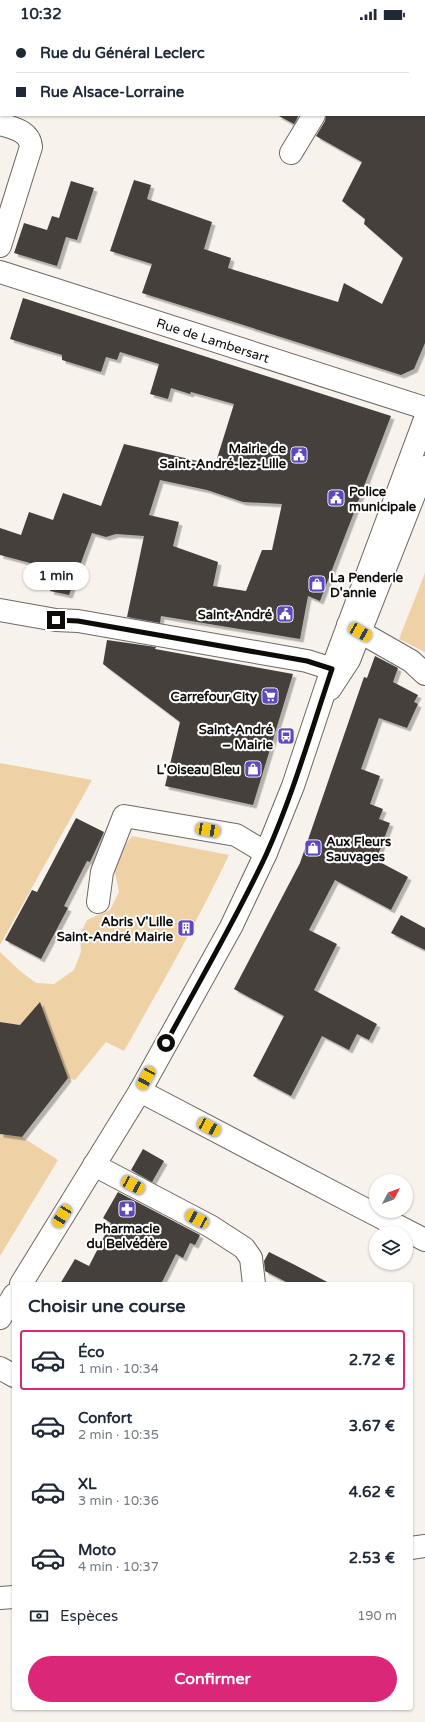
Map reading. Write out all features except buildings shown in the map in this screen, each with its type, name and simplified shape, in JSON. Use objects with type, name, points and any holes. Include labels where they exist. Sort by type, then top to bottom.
[{"type":"main road","points":[[291,153],[313,116]]},
{"type":"main road","points":[[0,124],[24,133],[30,143],[0,246]]},
{"type":"main road","name":"Rue de Lambersart","points":[[0,272],[425,408]]},
{"type":"main road","points":[[320,705],[349,660],[354,629],[425,419]]},
{"type":"main road","points":[[22,1282],[140,1090],[231,927],[266,853],[293,786],[332,669],[354,629],[425,467]]},
{"type":"main road","points":[[0,610],[48,619],[78,621],[307,661],[332,669]]},
{"type":"main road","points":[[354,629],[411,661],[425,674]]},
{"type":"main road","points":[[98,902],[102,872],[124,816],[236,835],[266,853]]},
{"type":"main road","points":[[140,1090],[425,1240]]},
{"type":"main road","points":[[94,1165],[210,1226],[244,1248],[251,1258],[254,1282]]},
{"type":"main road","points":[[0,1318],[12,1298]]},
{"type":"main road","points":[[0,1368],[12,1375]]},
{"type":"main road","points":[[413,1548],[425,1546]]},
{"type":"main road","points":[[0,1598],[12,1597]]},
{"type":"shaded area","points":[[425,573],[425,652],[399,639]]},
{"type":"shaded area","points":[[0,763],[92,780],[0,945]]},
{"type":"shaded area","points":[[132,836],[229,855],[165,978],[124,1051],[106,1042],[75,1080],[68,1078],[42,1008],[20,1025],[0,1022],[0,952],[20,971],[36,983],[54,984],[74,970],[81,952],[80,934],[87,920],[110,910],[119,892],[115,873],[120,852]]},
{"type":"shaded area","points":[[0,1134],[22,1137],[58,1160],[0,1256]]},
{"type":"place","name":"Mairie de Saint-André-lez-Lille","points":[[299,455]]},
{"type":"place","name":"Police municipale","points":[[336,498]]},
{"type":"place","name":"La Penderie D'annie","points":[[317,584]]},
{"type":"place","name":"Saint-André","points":[[285,614]]},
{"type":"place","name":"Carrefour City","points":[[270,696]]},
{"type":"place","name":"Saint-André – Mairie","points":[[286,736]]},
{"type":"place","name":"L'Oiseau Bleu","points":[[253,769]]},
{"type":"place","name":"Aux Fleurs Sauvages","points":[[313,848]]},
{"type":"place","name":"Abris V'Lille Saint-André Mairie","points":[[186,928]]},
{"type":"place","name":"Pharmacie du Belvédère","points":[[127,1209]]},
{"type":"route","points":[[56,620],[78,621],[307,661],[332,669],[293,786],[266,853],[231,927],[166,1043]]}]
